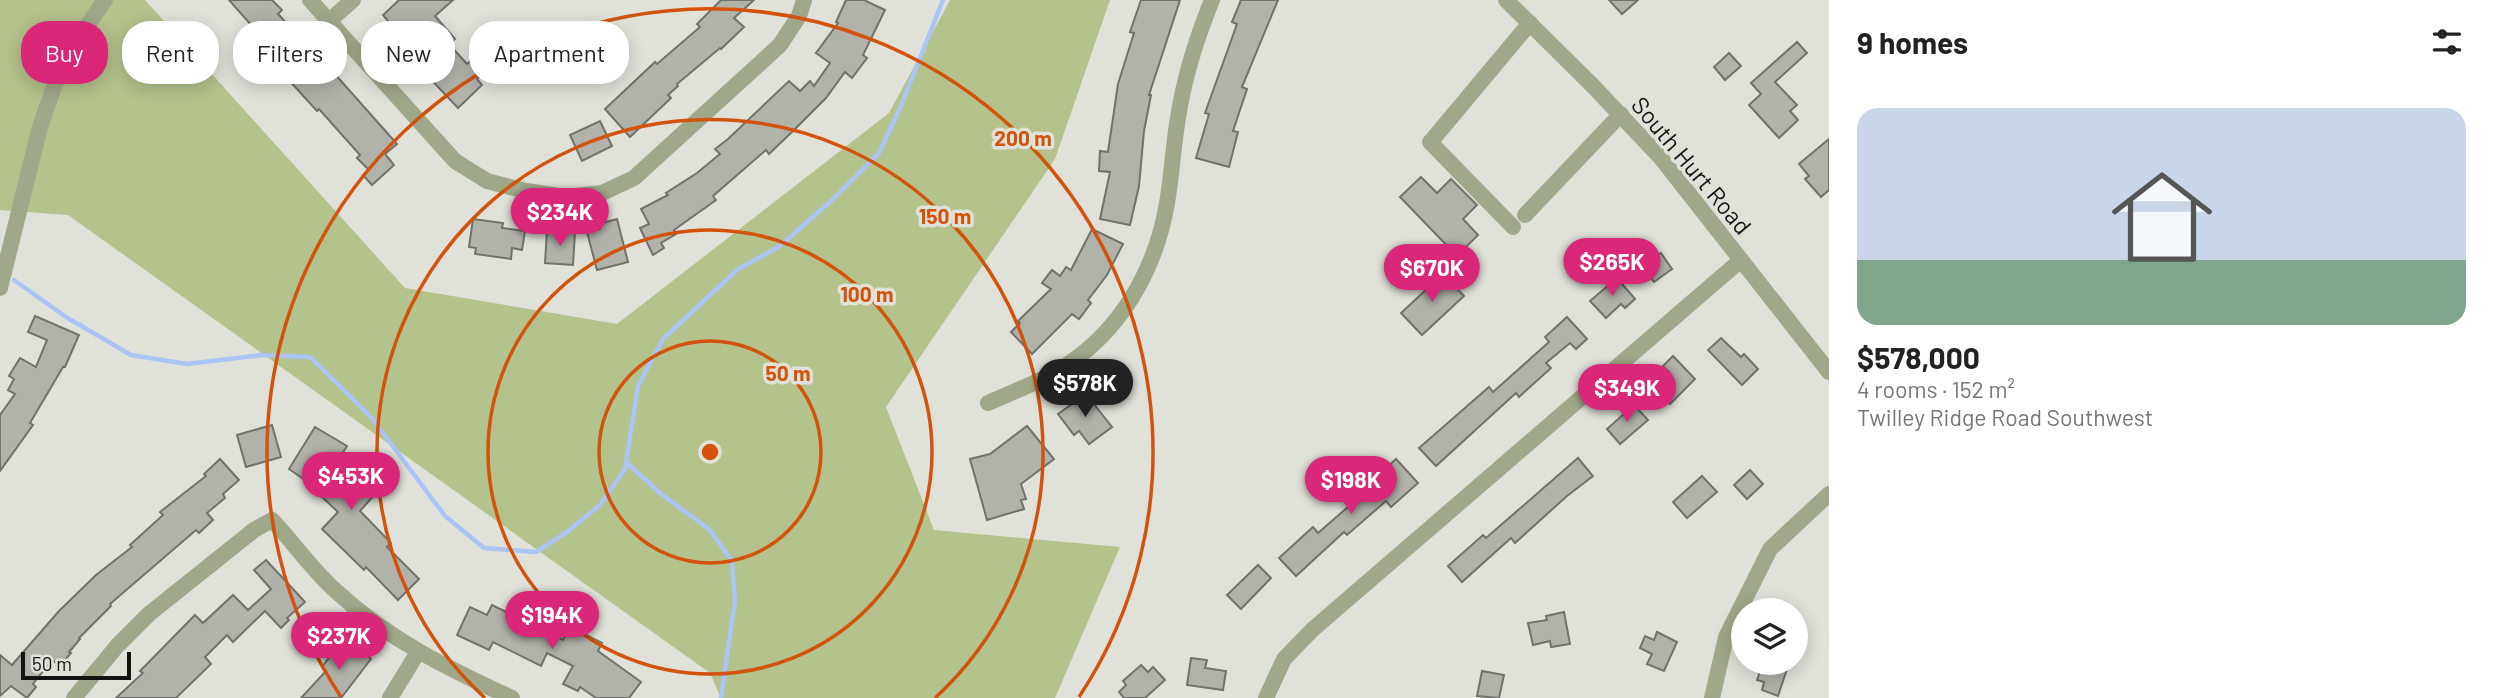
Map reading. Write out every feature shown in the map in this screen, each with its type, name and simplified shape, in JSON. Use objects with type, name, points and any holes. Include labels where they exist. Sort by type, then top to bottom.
[{"type":"street","points":[[0,288],[40,127],[55,84],[78,39],[105,0]]},
{"type":"street","points":[[310,0],[329,21],[353,0]]},
{"type":"street","points":[[347,41],[456,161],[487,181],[566,197],[602,192],[634,178],[780,45],[799,16],[804,0]]},
{"type":"street","points":[[988,403],[1050,376],[1079,357],[1105,333],[1136,293],[1161,234],[1178,116],[1201,26],[1212,0]]},
{"type":"street","name":"South Hurt Road","points":[[1506,0],[1661,158],[1829,372]]},
{"type":"street","points":[[1513,227],[1432,141],[1530,23]]},
{"type":"street","points":[[1525,215],[1620,114]]},
{"type":"street","points":[[1266,698],[1284,659],[1312,631],[1741,260]]},
{"type":"street","points":[[1712,698],[1726,637],[1770,549],[1829,494]]},
{"type":"street","points":[[74,698],[117,646],[149,614],[254,530],[272,520],[334,590],[380,628],[418,652],[512,698]]},
{"type":"street","points":[[390,698],[418,652]]},
{"type":"green space","points":[[0,0],[145,0],[164,21],[122,21],[122,84],[219,82],[405,288],[617,324],[889,113],[950,0],[1110,0],[1055,159],[886,407],[934,530],[1120,547],[1055,698],[721,698],[710,673],[68,215],[0,210]]},
{"type":"building","points":[[229,0],[272,0],[282,10],[278,14],[285,21],[248,21]]},
{"type":"building","points":[[399,0],[453,0],[435,16],[439,21],[388,21],[383,15]]},
{"type":"building","points":[[721,0],[754,0],[734,18],[744,27],[677,84],[668,95],[671,98],[630,137],[605,109],[655,62],[657,64],[700,27],[697,24]]},
{"type":"building","points":[[846,0],[864,0],[885,10],[863,55],[867,58],[852,78],[845,72],[826,98],[769,154],[766,150],[713,196],[716,200],[674,230],[676,234],[661,243],[664,248],[653,255],[640,228],[649,224],[641,209],[668,195],[666,193],[720,154],[715,149],[789,81],[800,91],[810,81],[814,86],[830,63],[816,53],[838,23],[836,22]]},
{"type":"building","points":[[1141,0],[1180,0],[1149,95],[1139,186],[1130,225],[1100,219],[1110,172],[1099,171],[1100,151],[1108,152],[1118,84],[1134,33],[1130,32]]},
{"type":"building","points":[[1241,0],[1278,0],[1242,87],[1247,89],[1233,131],[1238,132],[1229,167],[1196,158],[1209,114],[1205,113],[1237,24],[1232,22]]},
{"type":"building","points":[[1609,0],[1638,0],[1622,14]]},
{"type":"building","points":[[1797,42],[1807,53],[1775,82],[1797,105],[1790,111],[1798,120],[1779,138],[1749,105],[1761,94],[1751,83]]},
{"type":"building","points":[[455,51],[467,64],[469,62],[469,84],[482,85],[458,108],[435,84],[455,84]]},
{"type":"building","points":[[1729,53],[1741,66],[1725,80],[1714,67]]},
{"type":"building","points":[[293,84],[344,84],[397,144],[385,154],[394,165],[372,185],[363,175],[369,170],[357,158],[360,155],[319,109],[317,111]]},
{"type":"building","points":[[600,121],[612,146],[582,161],[570,135]]},
{"type":"building","points":[[1829,139],[1829,190],[1821,197],[1805,179],[1809,176],[1799,164]]},
{"type":"building","points":[[1421,177],[1437,193],[1451,179],[1477,205],[1463,219],[1478,235],[1457,256],[1400,197]]},
{"type":"building","points":[[473,219],[503,223],[502,228],[525,231],[522,250],[512,248],[511,259],[475,254],[476,248],[469,247]]},
{"type":"building","points":[[617,219],[628,262],[597,270],[587,232],[600,229],[599,224]]},
{"type":"building","points":[[1092,229],[1123,244],[1107,275],[1088,300],[1091,303],[1079,319],[1072,314],[1032,354],[1011,332],[1020,323],[1018,321],[1051,289],[1042,283],[1052,270],[1060,276],[1066,267],[1071,270]]},
{"type":"building","points":[[547,230],[575,232],[573,265],[545,263]]},
{"type":"building","points":[[1661,253],[1672,269],[1654,282],[1642,267]]},
{"type":"building","points":[[1443,274],[1464,296],[1422,335],[1401,313]]},
{"type":"building","points":[[1617,278],[1635,299],[1625,308],[1621,304],[1606,318],[1590,301]]},
{"type":"building","points":[[35,316],[79,335],[65,367],[30,423],[33,425],[0,471],[0,415],[15,394],[8,390],[14,379],[9,376],[20,358],[36,367],[47,340],[28,332]]},
{"type":"building","points":[[1567,317],[1587,339],[1576,349],[1570,343],[1546,363],[1551,368],[1519,397],[1516,393],[1436,466],[1419,448],[1489,387],[1493,392],[1549,342],[1545,337]]},
{"type":"building","points":[[1721,338],[1741,357],[1744,354],[1758,369],[1742,385],[1708,350]]},
{"type":"building","points":[[1673,356],[1695,379],[1670,404],[1654,388],[1669,373],[1663,366]]},
{"type":"building","points":[[1086,394],[1112,427],[1089,444],[1079,431],[1074,435],[1058,414]]},
{"type":"building","points":[[1634,405],[1648,420],[1620,444],[1607,429]]},
{"type":"building","points":[[272,425],[281,457],[246,467],[237,435]]},
{"type":"building","points":[[1027,426],[1054,459],[1021,484],[1026,499],[1021,500],[1024,509],[987,520],[970,459],[990,454]]},
{"type":"building","points":[[315,427],[347,446],[339,459],[376,493],[360,511],[391,543],[387,547],[419,579],[398,600],[366,567],[364,570],[322,529],[338,512],[322,497],[325,494],[289,469]]},
{"type":"building","points":[[1578,458],[1593,476],[1515,543],[1511,538],[1462,582],[1448,566],[1483,535],[1486,538]]},
{"type":"building","points":[[220,459],[239,480],[223,494],[225,498],[207,513],[213,520],[199,533],[196,530],[110,604],[79,638],[60,666],[52,660],[33,684],[36,687],[27,698],[11,686],[0,696],[0,655],[12,665],[59,611],[96,575],[132,547],[130,545],[163,515],[160,512],[206,476],[204,474]]},
{"type":"building","points":[[1396,459],[1418,483],[1391,507],[1386,501],[1347,535],[1344,532],[1296,576],[1279,558],[1313,527],[1318,533],[1372,486],[1370,483]]},
{"type":"building","points":[[1750,470],[1763,484],[1747,499],[1734,485]]},
{"type":"building","points":[[1702,476],[1717,492],[1687,518],[1673,502]]},
{"type":"building","points":[[266,560],[305,602],[287,618],[289,620],[281,628],[265,611],[233,642],[227,635],[205,657],[211,664],[176,698],[116,698],[143,673],[140,671],[195,615],[203,623],[233,595],[248,610],[271,589],[254,570]]},
{"type":"building","points":[[1258,565],[1271,578],[1241,609],[1227,595]]},
{"type":"building","points":[[492,605],[563,640],[572,621],[584,627],[582,633],[602,643],[598,651],[641,682],[629,698],[596,698],[580,687],[578,691],[563,684],[573,666],[547,653],[541,666],[493,642],[489,650],[457,635],[470,607],[487,615]]},
{"type":"building","points":[[1564,612],[1570,644],[1551,647],[1550,641],[1533,645],[1528,623],[1547,620],[1546,616]]},
{"type":"building","points":[[1657,632],[1677,642],[1664,671],[1647,664],[1652,654],[1640,648],[1645,636],[1654,640]]},
{"type":"building","points":[[344,638],[371,659],[341,698],[301,698],[326,671],[322,667]]},
{"type":"building","points":[[1191,658],[1207,660],[1205,668],[1226,671],[1223,690],[1187,685]]},
{"type":"building","points":[[1141,665],[1148,672],[1153,667],[1165,680],[1145,698],[1124,698],[1119,692],[1126,685],[1123,681]]},
{"type":"building","points":[[1482,671],[1504,675],[1499,698],[1477,696]]},
{"type":"building","points":[[1759,675],[1785,675],[1778,696],[1762,690],[1764,682],[1757,680]]},
{"type":"waterway","points":[[14,280],[66,317],[131,355],[187,364],[262,355],[310,357],[371,417],[445,516],[484,548],[536,552],[567,532],[600,505],[625,469],[638,386],[663,339],[737,270],[780,246],[879,153],[901,106],[943,0]]},
{"type":"waterway","points":[[627,463],[661,494],[709,529],[732,561],[735,601],[721,698]]}]
